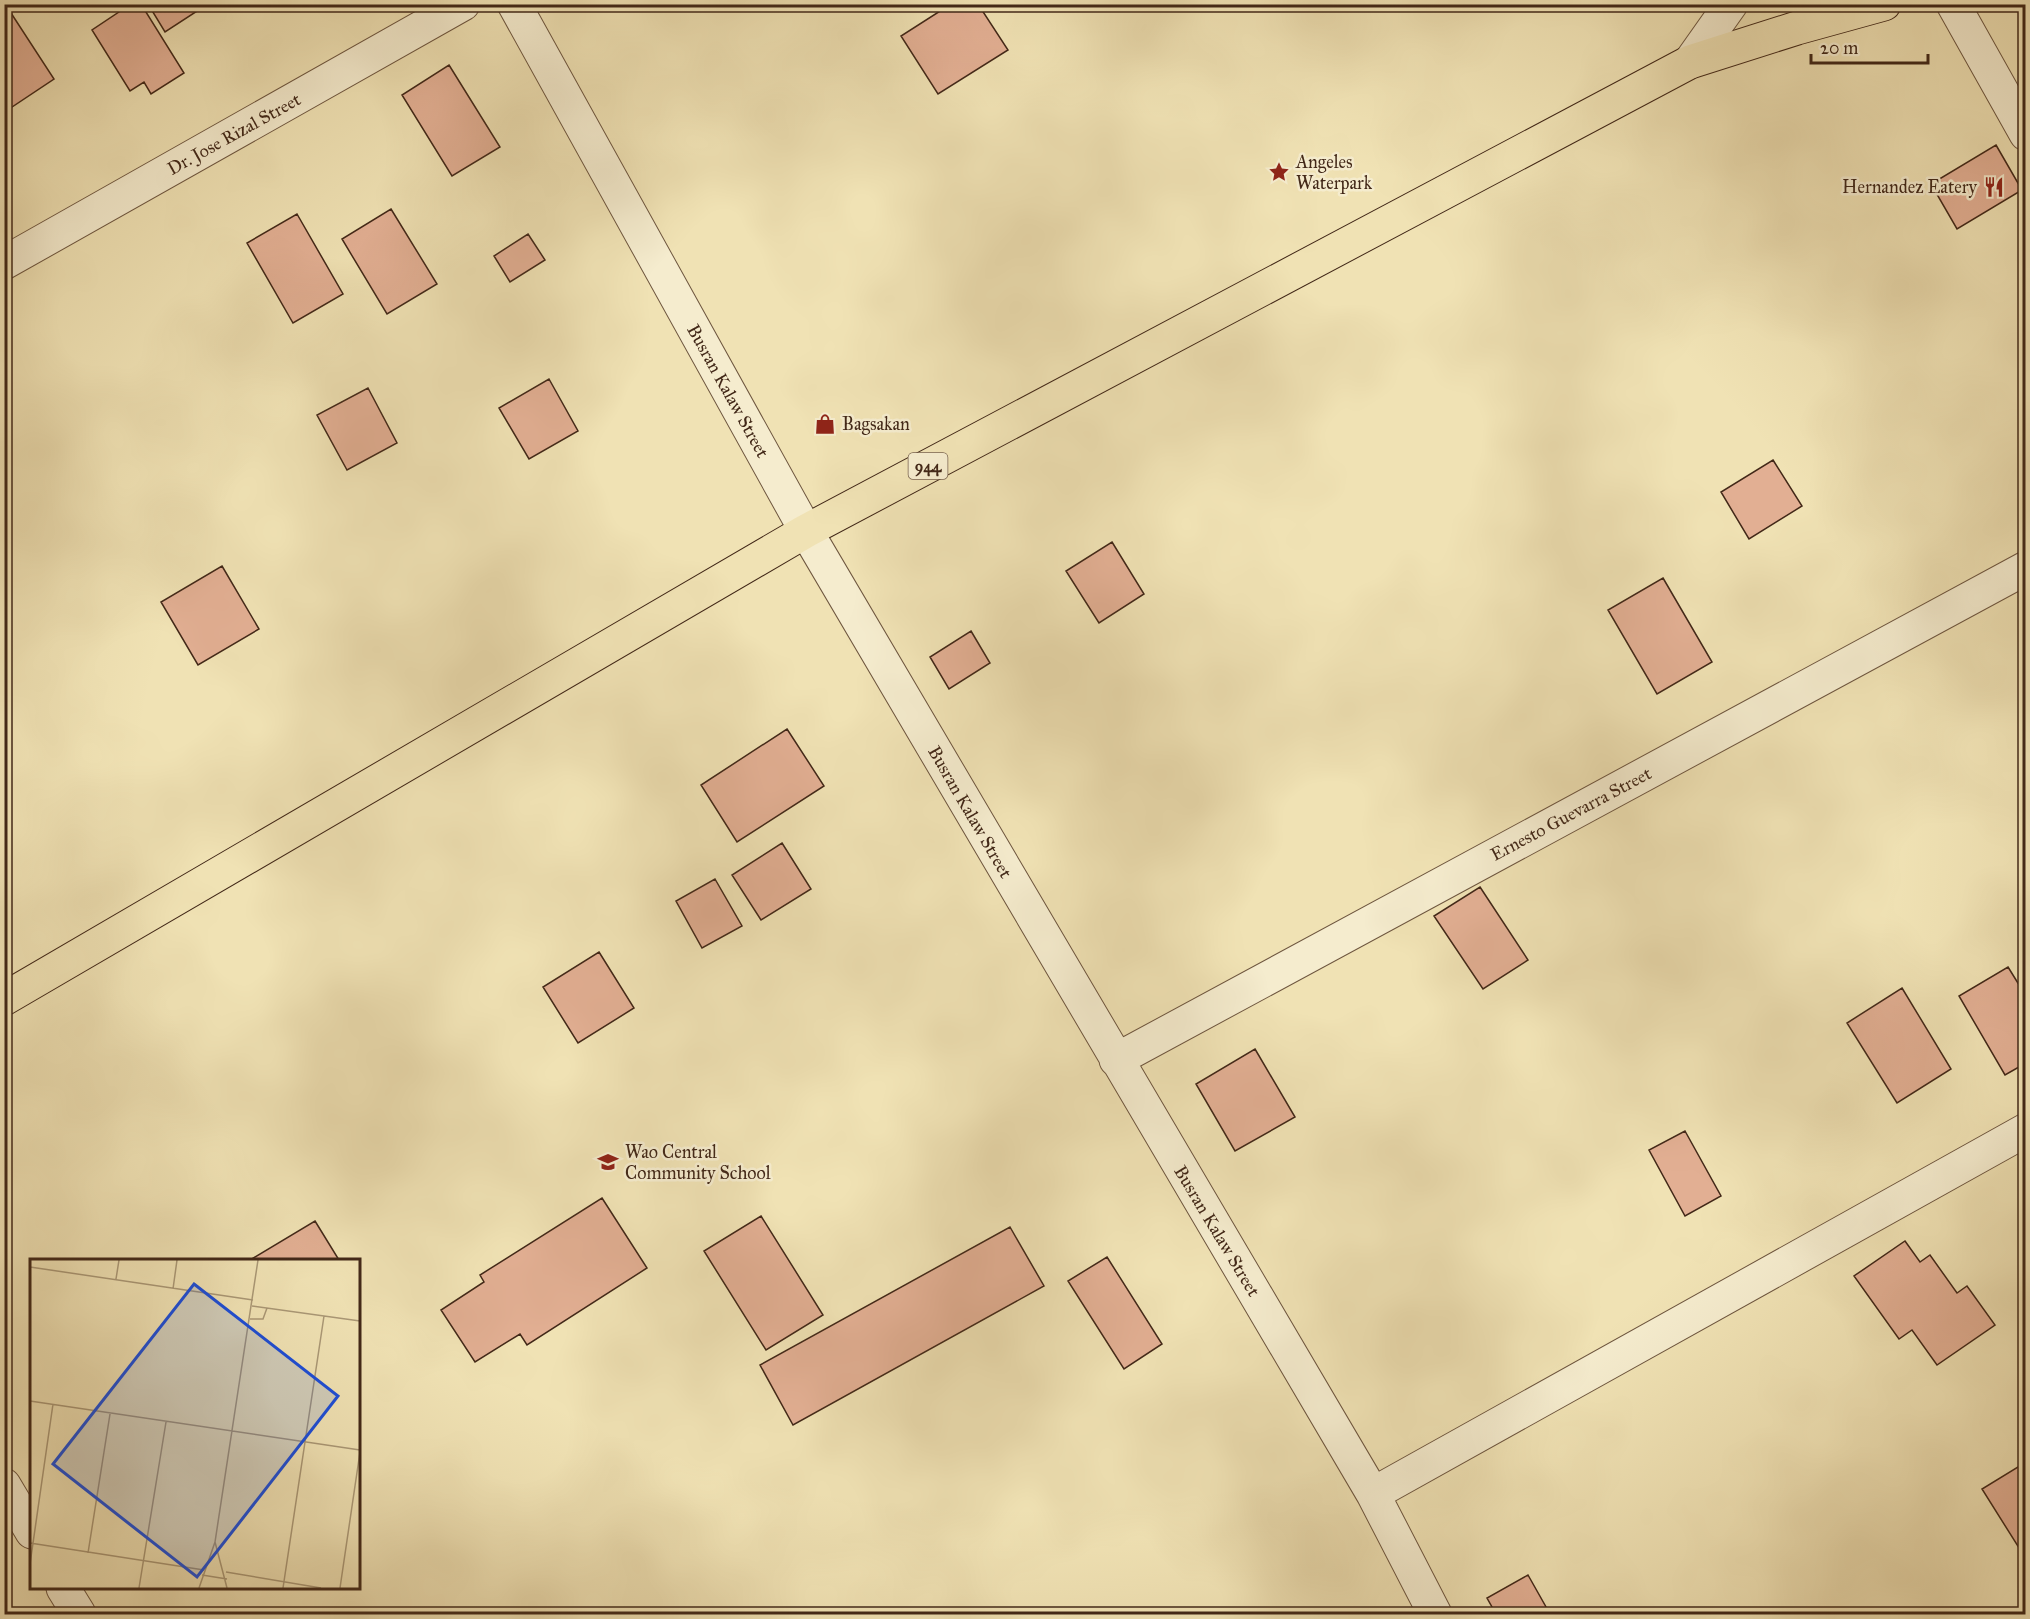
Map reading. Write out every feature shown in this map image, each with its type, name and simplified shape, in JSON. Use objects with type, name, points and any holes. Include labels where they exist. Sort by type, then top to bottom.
[{"type":"main road","name":"944","points":[[4,999],[806,531],[1690,62],[1797,28],[1884,4]]},
{"type":"street","name":"Dr. Jose Rizal Street","points":[[4,263],[464,4]]},
{"type":"street","name":"Busran Kalaw Street","points":[[514,4],[806,531],[1373,1494],[1435,1614]]},
{"type":"street","points":[[1690,62],[1731,4]]},
{"type":"street","points":[[1953,4],[2025,134]]},
{"type":"street","name":"Ernesto Guevarra Street","points":[[1116,1060],[2025,568]]},
{"type":"street","points":[[1373,1494],[2025,1130]]},
{"type":"street","points":[[4,1485],[30,1529]]},
{"type":"street","points":[[64,1589],[79,1614]]},
{"type":"building","points":[[131,4],[141,4],[184,73],[151,94],[144,82],[130,91],[92,30]]},
{"type":"building","points":[[148,4],[208,4],[165,32]]},
{"type":"building","points":[[951,4],[978,4],[1008,50],[938,94],[901,36]]},
{"type":"building","points":[[11,13],[54,79],[6,111],[4,108],[4,17]]},
{"type":"building","points":[[449,65],[500,147],[452,176],[402,95]]},
{"type":"building","points":[[1996,145],[2022,190],[1957,229],[1931,184]]},
{"type":"building","points":[[391,209],[437,284],[387,314],[342,239]]},
{"type":"building","points":[[297,214],[343,294],[293,323],[247,243]]},
{"type":"building","points":[[528,234],[545,260],[510,282],[494,256]]},
{"type":"building","points":[[549,379],[578,431],[529,459],[499,408]]},
{"type":"building","points":[[368,388],[397,443],[347,470],[317,415]]},
{"type":"building","points":[[1773,460],[1802,506],[1749,539],[1721,492]]},
{"type":"building","points":[[1112,542],[1144,594],[1099,623],[1066,571]]},
{"type":"building","points":[[222,566],[259,629],[198,665],[161,602]]},
{"type":"building","points":[[1663,578],[1712,662],[1657,694],[1608,610]]},
{"type":"building","points":[[971,631],[990,663],[949,689],[930,657]]},
{"type":"building","points":[[787,729],[824,786],[737,842],[701,785]]},
{"type":"building","points":[[782,843],[811,889],[761,920],[732,875]]},
{"type":"building","points":[[715,879],[742,926],[702,948],[676,901]]},
{"type":"building","points":[[1480,887],[1528,960],[1483,989],[1434,916]]},
{"type":"building","points":[[599,952],[634,1008],[578,1043],[543,987]]},
{"type":"building","points":[[2008,967],[2026,996],[2026,1063],[2005,1075],[1959,996]]},
{"type":"building","points":[[1902,988],[1951,1069],[1897,1103],[1847,1023]]},
{"type":"building","points":[[1255,1049],[1295,1117],[1235,1151],[1196,1084]]},
{"type":"building","points":[[1685,1131],[1721,1196],[1685,1216],[1649,1150]]},
{"type":"building","points":[[602,1198],[647,1268],[527,1345],[520,1334],[475,1362],[441,1310],[484,1282],[480,1275]]},
{"type":"building","points":[[761,1216],[823,1315],[766,1350],[704,1251]]},
{"type":"building","points":[[315,1221],[338,1259],[252,1259]]},
{"type":"building","points":[[1010,1227],[1044,1286],[793,1425],[760,1365]]},
{"type":"building","points":[[1905,1241],[1920,1262],[1930,1255],[1957,1293],[1967,1286],[1995,1325],[1937,1365],[1912,1330],[1899,1339],[1854,1276]]},
{"type":"building","points":[[1107,1257],[1162,1344],[1124,1369],[1068,1281]]},
{"type":"building","points":[[2026,1462],[2026,1559],[1982,1489]]},
{"type":"building","points":[[1528,1575],[1550,1614],[1496,1614],[1487,1598]]},
{"type":"place","name":"Angeles Waterpark","points":[[1279,172]]},
{"type":"place","name":"Hernandez Eatery","points":[[1994,187]]},
{"type":"place","name":"Bagsakan","points":[[825,424]]},
{"type":"place","name":"Wao Central Community School","points":[[608,1162]]}]
